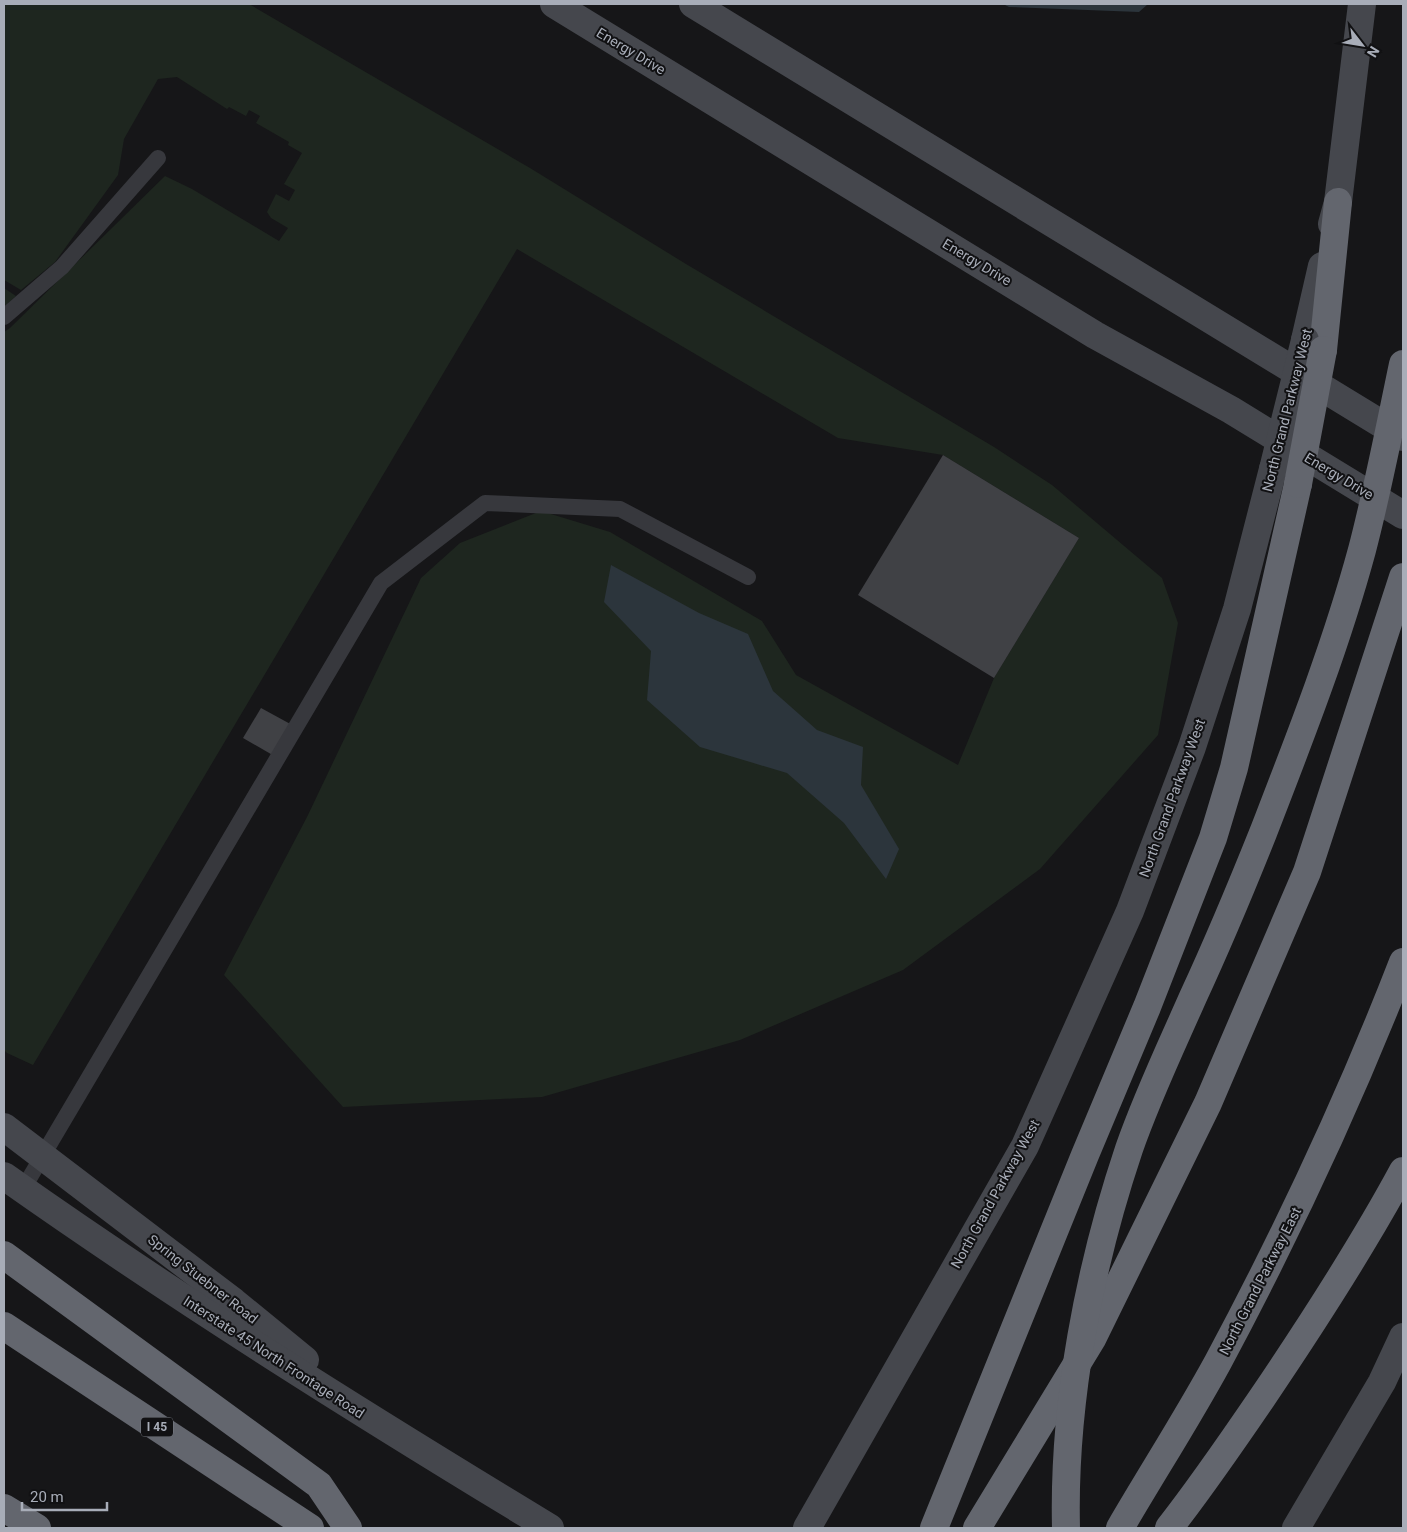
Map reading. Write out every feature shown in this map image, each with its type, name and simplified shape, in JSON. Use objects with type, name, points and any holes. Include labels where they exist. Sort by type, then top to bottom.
[{"type":"highway","points":[[934,1528],[1085,1155],[1151,998],[1213,838],[1234,768],[1298,484],[1314,345],[1338,202]]},
{"type":"highway","points":[[1066,1528],[1068,1441],[1075,1375],[1088,1306],[1108,1222],[1129,1150],[1142,1116],[1262,836],[1300,737],[1337,632],[1368,526],[1403,364]]},
{"type":"highway","points":[[977,1528],[1092,1340],[1208,1102],[1307,872],[1403,578]]},
{"type":"highway","name":"North Grand Parkway East","points":[[1120,1528],[1217,1364],[1303,1197],[1380,1024],[1403,962]]},
{"type":"highway","points":[[1169,1528],[1198,1491],[1297,1346],[1362,1243],[1403,1171]]},
{"type":"highway","points":[[4,1255],[319,1485],[348,1528]]},
{"type":"highway","name":"I 45","points":[[4,1326],[310,1528]]},
{"type":"highway","points":[[4,1508],[37,1528]]},
{"type":"main road","name":"Energy Drive","points":[[554,4],[1095,334],[1231,410],[1403,515]]},
{"type":"main road","points":[[693,4],[1403,437]]},
{"type":"main road","points":[[1338,202],[1362,4]]},
{"type":"main road","name":"North Grand Parkway West","points":[[806,1528],[1025,1146],[1130,911],[1192,748],[1237,609],[1273,469],[1314,345]]},
{"type":"main road","name":"Spring Stuebner Road","points":[[4,1127],[234,1302],[399,1436]]},
{"type":"main road","name":"Interstate 45 North Frontage Road","points":[[13,1183],[222,1325],[550,1528]]},
{"type":"main road","points":[[1296,1528],[1382,1382],[1403,1337]]},
{"type":"lane","points":[[4,317],[62,266],[158,158]]},
{"type":"lane","points":[[13,1183],[42,1156],[381,583],[484,503],[620,509],[748,577]]},
{"type":"shaded area","points":[[4,4],[249,4],[530,168],[686,264],[994,447],[1052,485],[1162,578],[1178,623],[1158,735],[1040,869],[903,970],[740,1040],[542,1097],[343,1107],[224,975],[307,817],[421,578],[460,543],[541,511],[610,532],[762,621],[796,675],[958,765],[994,678],[1079,538],[943,455],[838,438],[517,249],[33,1065],[7,1053],[4,1050],[4,332],[165,176],[192,189],[279,241],[288,228],[271,218],[267,212],[276,194],[289,201],[295,190],[284,184],[302,153],[288,145],[289,142],[256,123],[260,116],[249,110],[246,116],[229,107],[227,109],[177,77],[158,79],[124,139],[118,175],[55,262],[21,290],[4,280]]},
{"type":"shaded area","points":[[1003,4],[1148,4],[1139,12],[1009,7]]},
{"type":"shaded area","points":[[4,288],[16,296],[4,307]]},
{"type":"shaded area","points":[[611,565],[699,613],[748,634],[773,691],[817,730],[863,747],[861,785],[899,849],[886,879],[844,823],[787,773],[700,747],[647,700],[651,651],[604,602]]},
{"type":"building","points":[[943,455],[1079,538],[994,678],[858,595]]},
{"type":"building","points":[[261,708],[294,726],[276,757],[243,738]]}]
